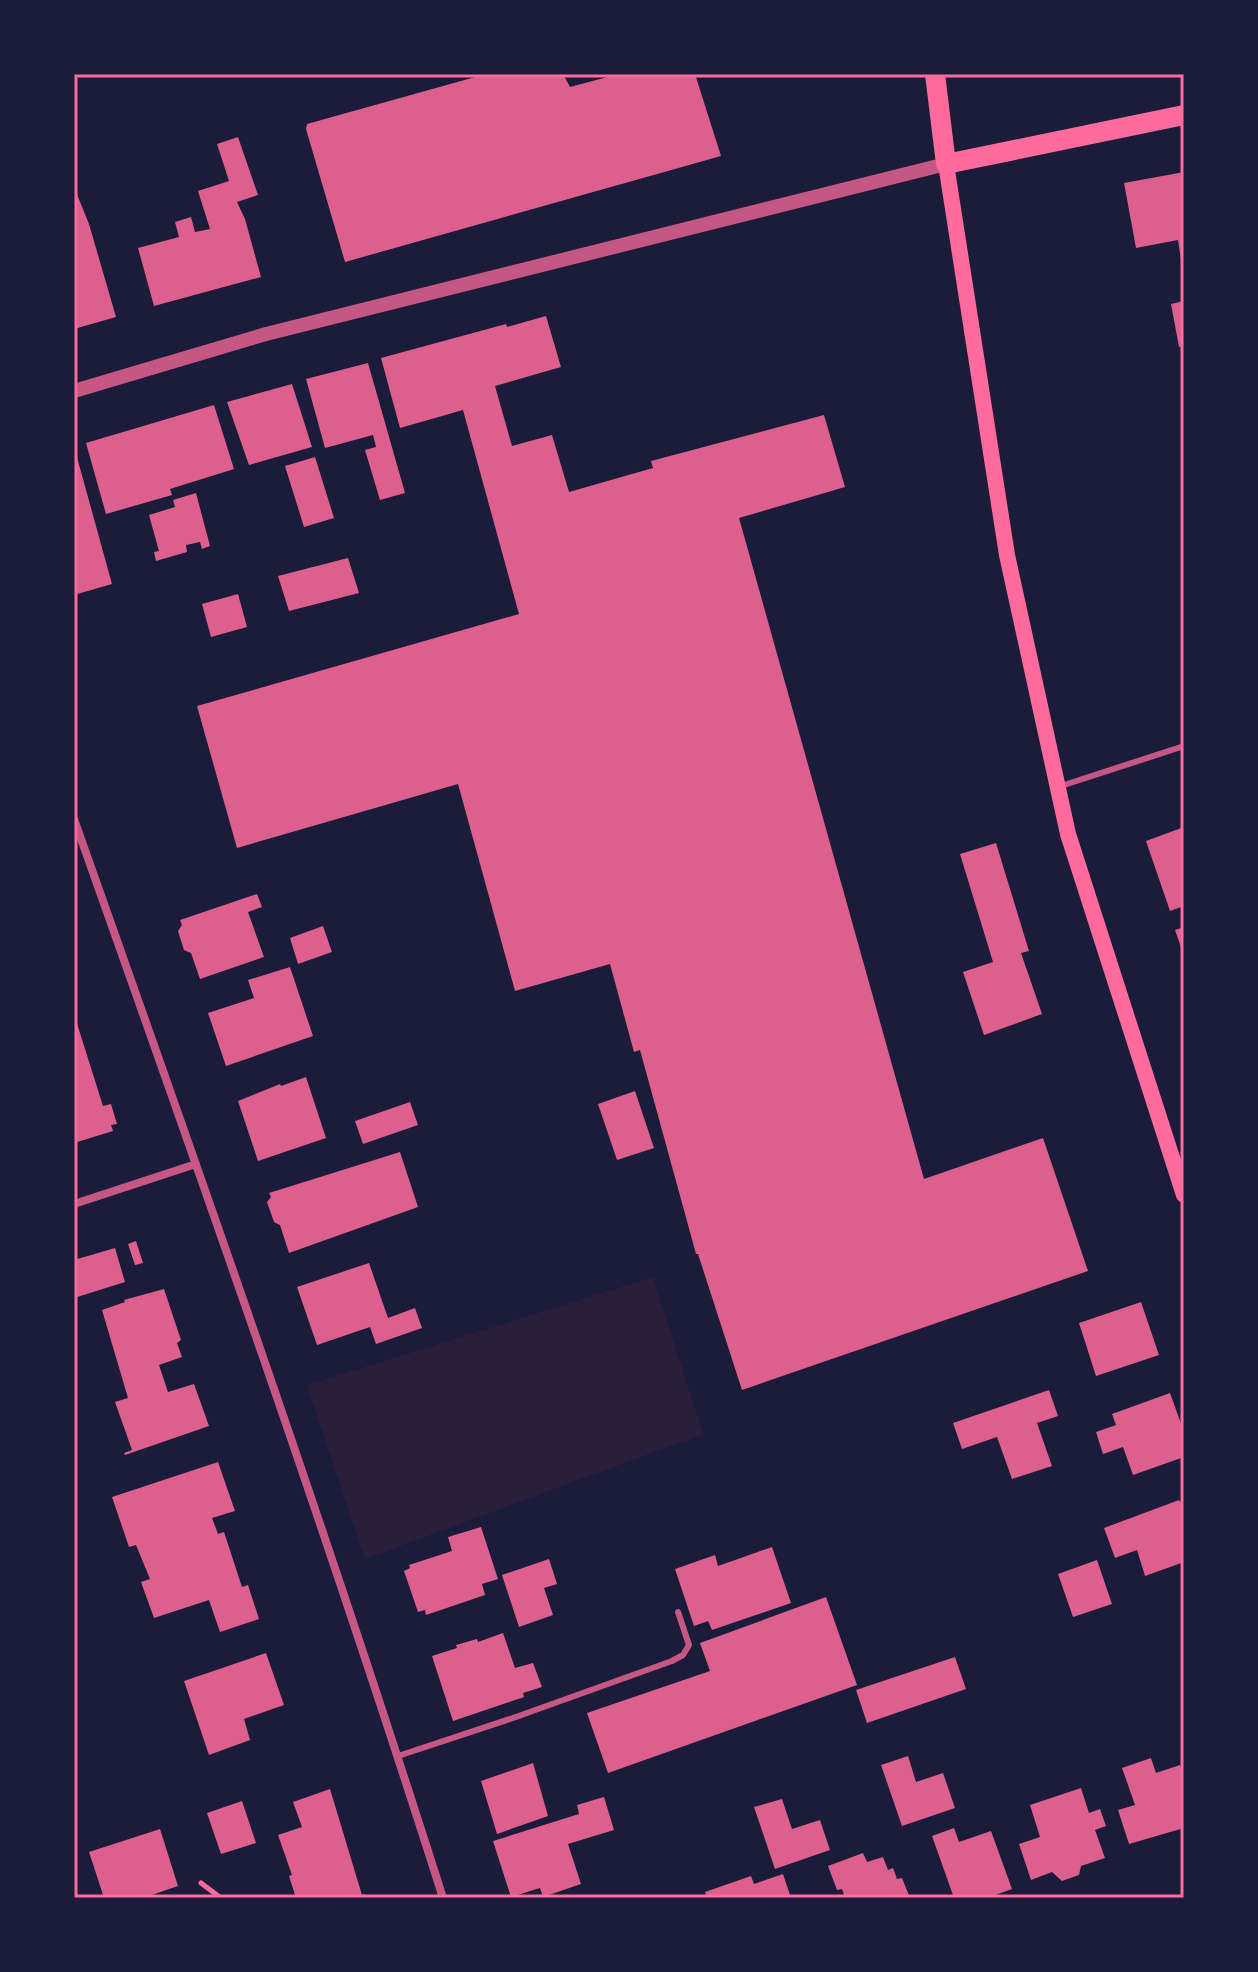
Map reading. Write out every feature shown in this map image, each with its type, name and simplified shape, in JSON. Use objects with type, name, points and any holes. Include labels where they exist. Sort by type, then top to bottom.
[{"type":"main road","points":[[935,74],[946,164],[1007,555],[1057,787],[1102,946],[1184,1195]]},
{"type":"main road","points":[[946,164],[1184,115]]},
{"type":"street","points":[[74,391],[266,334],[946,164]]},
{"type":"street","points":[[74,819],[196,1164],[398,1756],[443,1898]]},
{"type":"street","points":[[74,1204],[196,1164]]},
{"type":"lane","points":[[1057,787],[1184,746]]},
{"type":"lane","points":[[398,1756],[672,1661],[683,1655],[689,1645],[678,1612]]},
{"type":"path","points":[[201,1883],[221,1898]]},
{"type":"shaded area","points":[[653,1277],[703,1434],[365,1559],[307,1385]]},
{"type":"building","points":[[486,74],[563,74],[570,87],[619,74],[695,74],[721,156],[345,262],[307,124]]},
{"type":"building","points":[[238,137],[258,195],[237,202],[245,219],[261,277],[154,306],[138,248],[179,237],[175,222],[191,217],[195,232],[210,229],[198,191],[229,181],[217,144]]},
{"type":"building","points":[[1184,172],[1182,266],[1178,240],[1136,248],[1124,183]]},
{"type":"building","points":[[74,187],[89,224],[116,317],[74,329]]},
{"type":"building","points":[[1184,301],[1184,346],[1179,347],[1171,304]]},
{"type":"building","points":[[546,316],[561,367],[495,386],[512,446],[552,435],[569,492],[653,468],[651,461],[824,415],[845,487],[739,518],[924,1179],[1043,1138],[1088,1271],[742,1390],[696,1254],[640,1050],[634,1052],[610,964],[515,991],[458,784],[237,848],[197,706],[519,614],[463,410],[400,428],[381,358]]},
{"type":"building","points":[[368,363],[405,493],[380,500],[365,450],[376,447],[373,435],[325,448],[306,379]]},
{"type":"building","points":[[292,384],[312,447],[249,465],[227,402]]},
{"type":"building","points":[[214,405],[234,469],[170,489],[172,495],[106,514],[86,443]]},
{"type":"building","points":[[74,451],[112,584],[74,595]]},
{"type":"building","points":[[315,457],[334,518],[304,527],[285,466]]},
{"type":"building","points":[[196,493],[210,546],[202,549],[200,542],[186,545],[187,552],[156,561],[154,552],[159,551],[149,515],[175,507],[173,500]]},
{"type":"building","points":[[348,558],[359,593],[289,611],[278,576]]},
{"type":"building","points":[[238,594],[247,627],[211,637],[202,604]]},
{"type":"building","points":[[1184,827],[1184,906],[1170,911],[1146,841]]},
{"type":"building","points":[[996,843],[1029,951],[1021,953],[1042,1014],[984,1035],[963,972],[993,962],[960,854]]},
{"type":"building","points":[[257,894],[262,907],[248,912],[264,957],[200,979],[191,953],[184,950],[178,931],[182,925],[180,920]]},
{"type":"building","points":[[323,926],[332,952],[298,964],[290,938]]},
{"type":"building","points":[[1184,927],[1184,946],[1181,947],[1175,930]]},
{"type":"building","points":[[290,967],[313,1036],[226,1066],[208,1013],[254,998],[248,980]]},
{"type":"building","points":[[74,1014],[103,1106],[111,1104],[117,1124],[111,1125],[113,1131],[74,1143]]},
{"type":"building","points":[[306,1077],[326,1138],[258,1161],[238,1101]]},
{"type":"building","points":[[635,1091],[654,1148],[617,1160],[598,1104]]},
{"type":"building","points":[[410,1102],[418,1125],[363,1144],[355,1121]]},
{"type":"building","points":[[400,1152],[418,1207],[289,1253],[280,1225],[274,1222],[267,1202],[271,1197],[269,1193]]},
{"type":"building","points":[[136,1241],[143,1263],[135,1265],[128,1244]]},
{"type":"building","points":[[115,1248],[125,1282],[74,1298],[74,1260]]},
{"type":"building","points":[[369,1263],[388,1318],[415,1308],[422,1328],[376,1344],[370,1327],[317,1345],[297,1287]]},
{"type":"building","points":[[164,1289],[181,1340],[177,1343],[182,1357],[159,1365],[168,1392],[194,1384],[209,1426],[125,1455],[132,1450],[115,1402],[128,1398],[102,1310],[124,1300]]},
{"type":"building","points":[[1141,1302],[1159,1355],[1096,1376],[1079,1323]]},
{"type":"building","points":[[1049,1390],[1058,1416],[1037,1423],[1052,1466],[1012,1479],[997,1437],[962,1449],[953,1423]]},
{"type":"building","points":[[1170,1393],[1184,1432],[1184,1457],[1133,1475],[1123,1447],[1103,1454],[1096,1432],[1116,1425],[1112,1414]]},
{"type":"building","points":[[218,1462],[235,1511],[212,1518],[218,1534],[224,1532],[242,1587],[248,1585],[259,1619],[220,1632],[209,1600],[154,1618],[141,1582],[150,1579],[136,1545],[129,1547],[112,1497]]},
{"type":"building","points":[[1184,1500],[1184,1562],[1145,1576],[1137,1550],[1115,1558],[1104,1528]]},
{"type":"building","points":[[481,1527],[498,1579],[482,1584],[485,1595],[426,1615],[425,1610],[418,1612],[404,1571],[410,1568],[409,1565],[452,1551],[448,1537]]},
{"type":"building","points":[[772,1547],[791,1603],[712,1630],[708,1621],[694,1626],[675,1569],[715,1555],[718,1566]]},
{"type":"building","points":[[549,1559],[557,1584],[544,1588],[553,1615],[519,1627],[502,1575]]},
{"type":"building","points":[[1097,1560],[1112,1604],[1073,1617],[1058,1574]]},
{"type":"building","points":[[826,1597],[857,1685],[608,1773],[587,1713],[710,1671],[700,1643]]},
{"type":"building","points":[[503,1633],[515,1668],[533,1663],[542,1687],[523,1693],[524,1697],[453,1721],[432,1656],[457,1648],[456,1645],[477,1639],[478,1642]]},
{"type":"building","points":[[266,1653],[284,1705],[244,1719],[250,1740],[209,1755],[184,1681]]},
{"type":"building","points":[[955,1657],[966,1689],[867,1723],[856,1690]]},
{"type":"building","points":[[908,1756],[916,1782],[943,1773],[955,1808],[902,1826],[881,1765]]},
{"type":"building","points":[[1151,1758],[1156,1773],[1180,1765],[1184,1779],[1184,1828],[1129,1844],[1118,1810],[1135,1805],[1122,1768]]},
{"type":"building","points":[[533,1763],[548,1816],[497,1834],[481,1781]]},
{"type":"building","points":[[1081,1788],[1089,1813],[1100,1809],[1106,1826],[1095,1830],[1105,1858],[1081,1866],[1079,1875],[1062,1881],[1052,1872],[1031,1880],[1019,1844],[1040,1837],[1030,1805]]},
{"type":"building","points":[[330,1789],[362,1895],[365,1894],[367,1898],[296,1898],[289,1876],[292,1875],[278,1835],[302,1827],[293,1802]]},
{"type":"building","points":[[604,1797],[614,1830],[568,1844],[581,1884],[543,1897],[540,1888],[511,1897],[493,1841],[579,1814],[577,1805]]},
{"type":"building","points":[[782,1799],[792,1829],[820,1820],[830,1850],[775,1869],[754,1807]]},
{"type":"building","points":[[242,1801],[256,1843],[221,1854],[207,1813]]},
{"type":"building","points":[[954,1828],[959,1842],[991,1831],[1012,1889],[987,1898],[954,1898],[932,1836]]},
{"type":"building","points":[[160,1829],[178,1886],[143,1898],[104,1898],[89,1852]]},
{"type":"building","points":[[863,1853],[867,1862],[883,1857],[888,1870],[893,1868],[897,1879],[902,1878],[910,1898],[845,1898],[842,1889],[837,1890],[828,1866]]},
{"type":"building","points":[[783,1874],[791,1898],[707,1898],[705,1892],[751,1876],[754,1884]]}]
